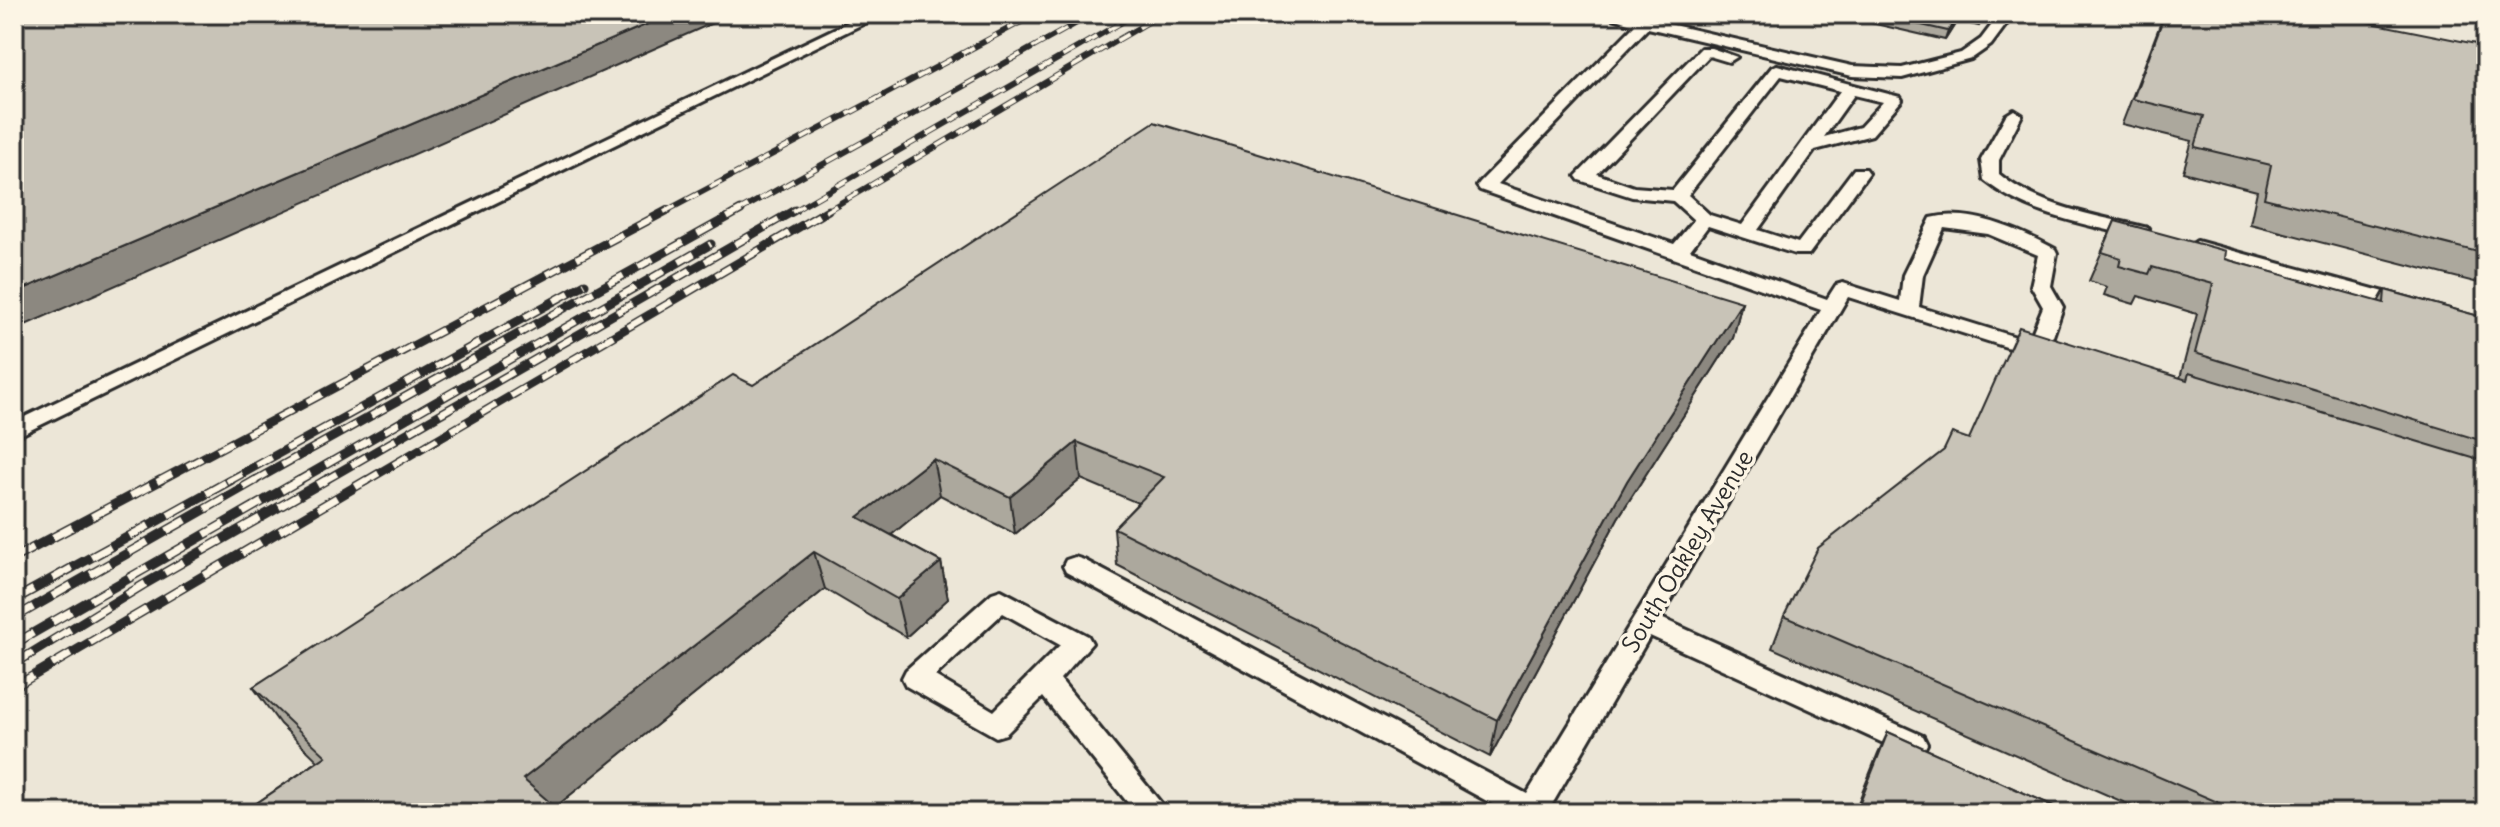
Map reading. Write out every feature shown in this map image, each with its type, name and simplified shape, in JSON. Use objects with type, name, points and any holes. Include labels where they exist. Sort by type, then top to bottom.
[{"type":"lane","points":[[14,431],[876,14]]},
{"type":"lane","points":[[1606,14],[1852,71],[1902,73],[1966,56],[1986,42],[2007,14]]},
{"type":"lane","points":[[1644,24],[1486,186],[1678,252],[1838,298],[1909,310],[2066,359]]},
{"type":"lane","points":[[1809,146],[1866,131],[1894,100],[1706,51],[1585,176],[1632,192],[1678,196],[1704,219],[1802,250],[1860,173]]},
{"type":"lane","points":[[1678,196],[1777,70]]},
{"type":"lane","points":[[1746,233],[1850,89]]},
{"type":"lane","points":[[2014,115],[1990,160],[1990,176],[1998,185],[2031,202],[2425,309]]},
{"type":"lane","points":[[1678,252],[1704,219]]},
{"type":"lane","points":[[1909,310],[1913,275],[1937,222],[1961,221],[2031,243],[2048,253],[2041,286],[2053,307],[2036,350]]},
{"type":"lane","name":"South Oakley Avenue","points":[[1531,812],[1838,298]]},
{"type":"lane","points":[[1075,566],[1531,812]]},
{"type":"lane","points":[[1001,600],[1079,643],[1043,678],[996,726],[916,678],[1001,600]]},
{"type":"lane","points":[[1645,622],[1934,754]]},
{"type":"lane","points":[[1043,678],[1154,813]]},
{"type":"shaded area","points":[[14,14],[2486,14],[2486,813],[14,813]]},
{"type":"building","points":[[14,14],[671,14],[14,293]]},
{"type":"building","points":[[1873,14],[1959,14],[1948,31]]},
{"type":"building","points":[[2165,14],[2288,14],[2315,19],[2317,14],[2327,14],[2486,46],[2486,254],[2264,198],[2271,165],[2195,147],[2204,116],[2133,99]]},
{"type":"building","points":[[1154,122],[1742,302],[1627,481],[1497,720],[1114,528],[1164,477],[1077,442],[1010,497],[933,459],[858,517],[941,562],[897,599],[814,552],[523,779],[562,813],[257,813],[251,807],[326,756],[253,687],[733,375],[753,385]]},
{"type":"building","points":[[2115,221],[2226,251],[2225,259],[2384,303],[2385,290],[2486,318],[2486,442],[2195,353],[2213,284],[2152,267],[2149,274],[2119,266],[2121,258],[2102,252]]},
{"type":"building","points":[[2019,327],[2187,380],[2189,373],[2486,462],[2486,813],[2243,813],[1784,616],[1818,548],[1944,450],[1952,433],[1969,439]]},
{"type":"building","points":[[1888,732],[2069,813],[1856,813]]},
{"type":"railway","points":[[664,212],[1036,14]]},
{"type":"railway","points":[[737,212],[1093,14]]},
{"type":"railway","points":[[792,212],[1136,14]]},
{"type":"railway","points":[[825,212],[1162,14]]},
{"type":"railway","points":[[157,482],[668,210]]},
{"type":"railway","points":[[252,482],[741,210]]},
{"type":"railway","points":[[322,482],[795,210]]},
{"type":"railway","points":[[364,482],[828,210]]},
{"type":"railway","points":[[296,482],[711,244]]},
{"type":"railway","points":[[227,482],[585,284]]},
{"type":"railway","points":[[14,558],[161,480]]},
{"type":"railway","points":[[14,600],[231,480]]},
{"type":"railway","points":[[14,618],[256,480]]},
{"type":"railway","points":[[14,644],[300,480]]},
{"type":"railway","points":[[14,664],[143,585],[326,480]]},
{"type":"railway","points":[[14,687],[367,480]]}]
